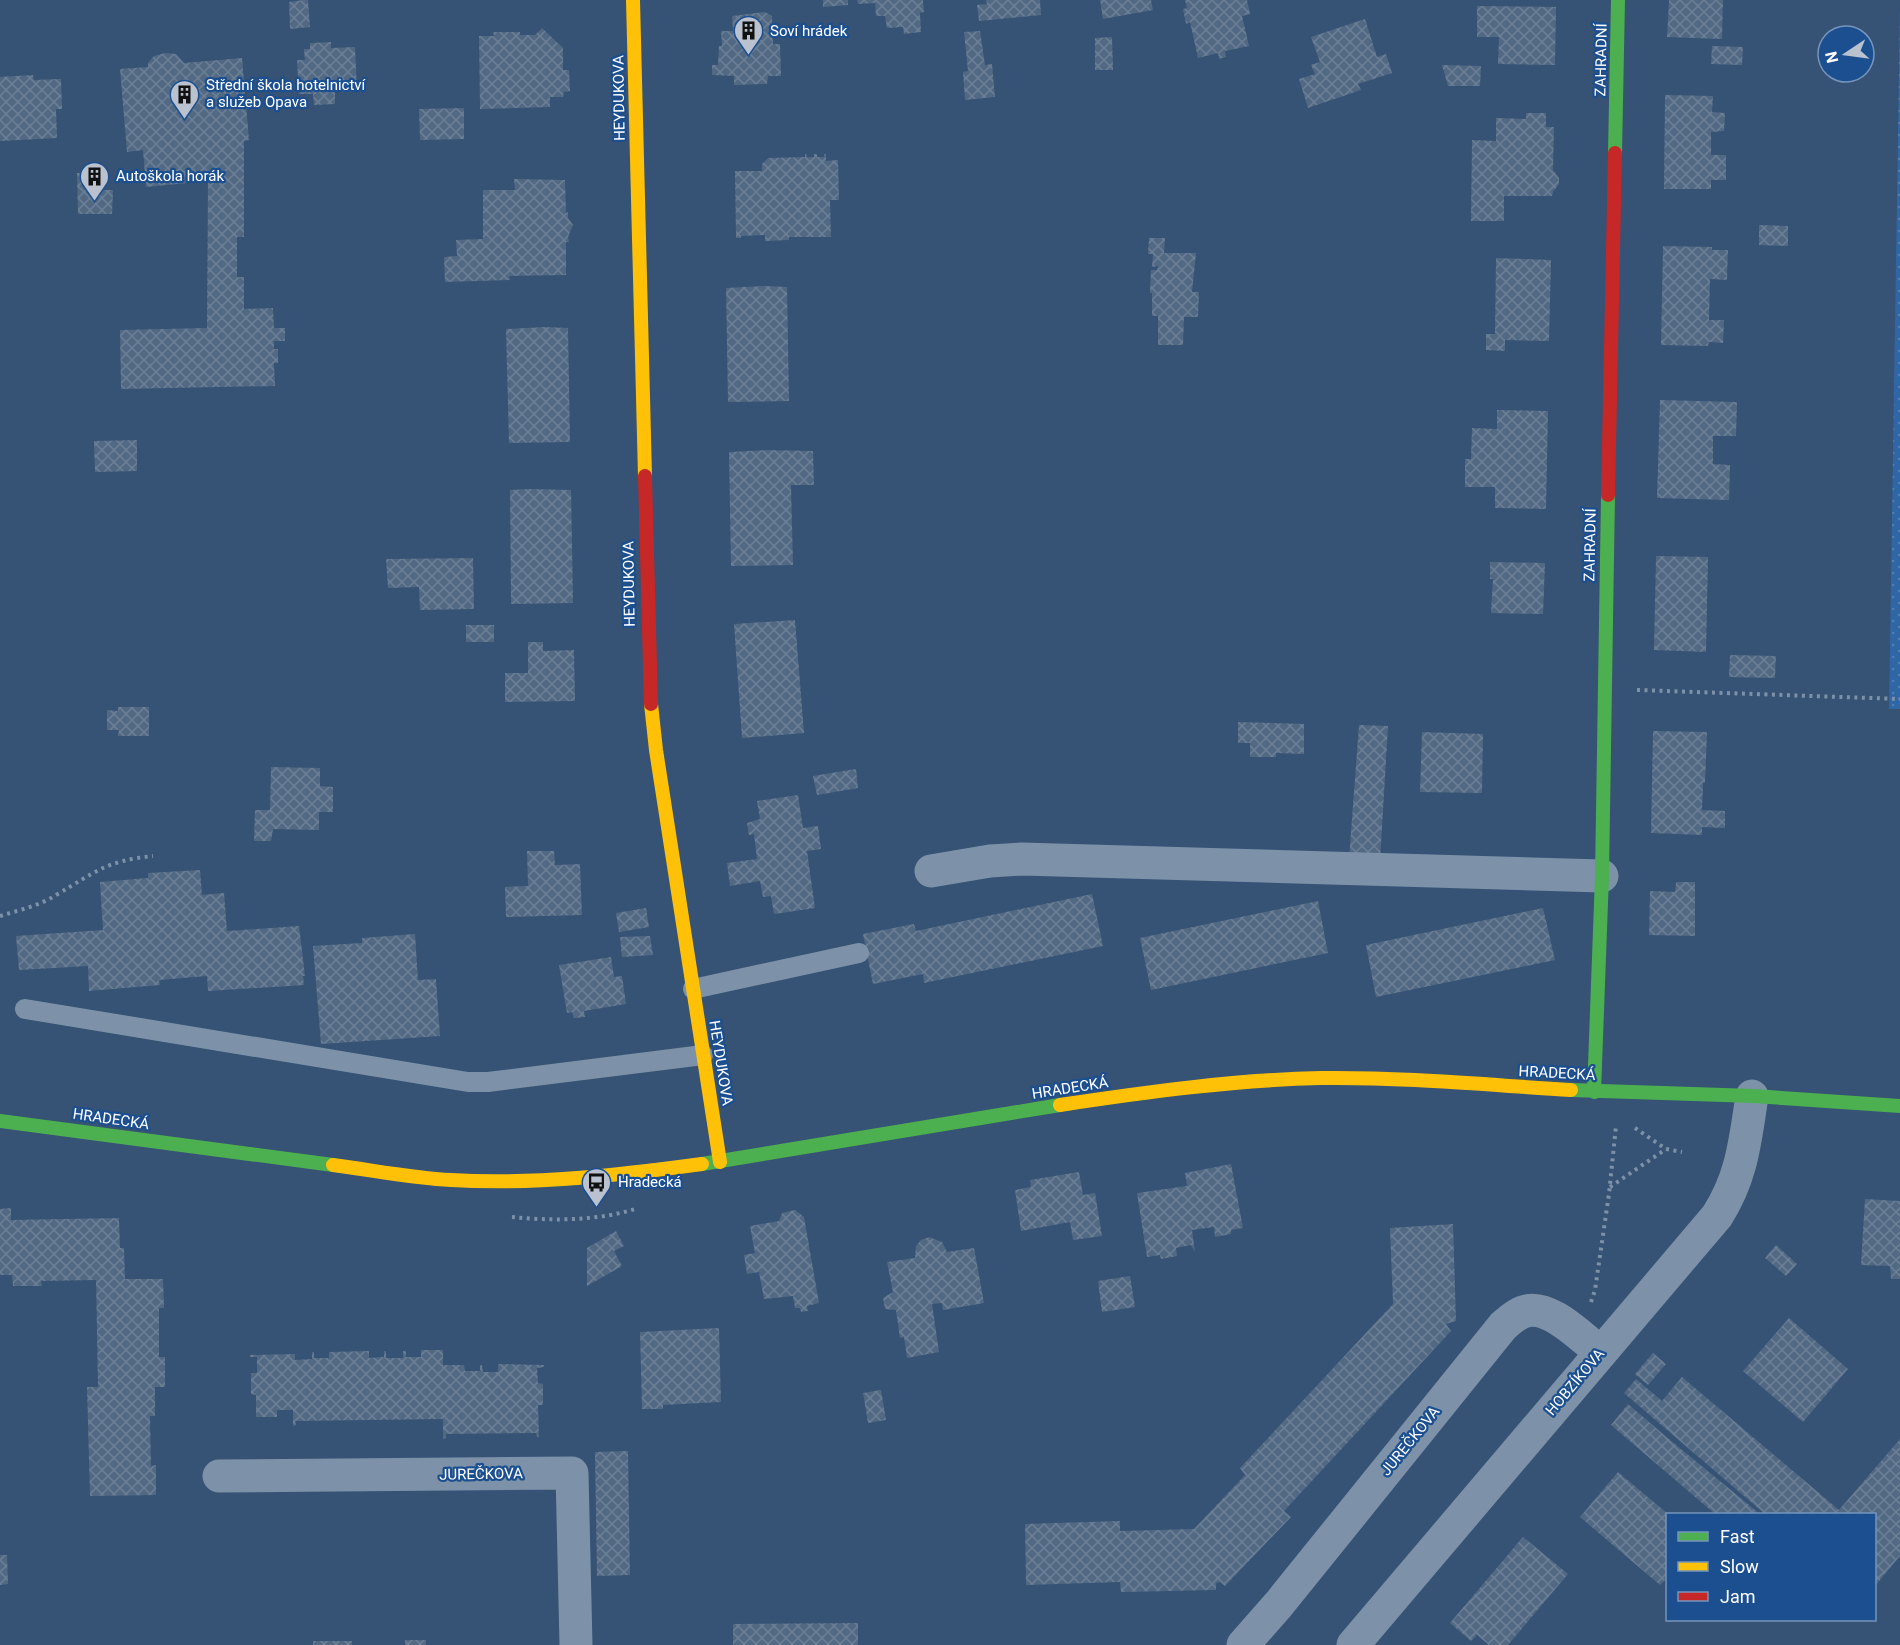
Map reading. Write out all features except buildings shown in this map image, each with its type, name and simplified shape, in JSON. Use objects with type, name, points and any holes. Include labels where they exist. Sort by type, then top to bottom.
[{"type":"street","name":"HEYDUKOVA","points":[[633,0],[648,664],[656,750],[720,1162]]},
{"type":"street","name":"ZAHRADNÍ","points":[[1594,1092],[1602,876],[1618,0]]},
{"type":"street","points":[[931,871],[990,861],[1065,859],[1602,876]]},
{"type":"street","name":"HRADECKÁ","points":[[0,1121],[450,1180],[519,1181],[621,1175],[720,1162],[1132,1095],[1238,1082],[1316,1078],[1354,1079],[1594,1092],[1752,1096],[1900,1106]]},
{"type":"street","name":"HOBZÍKOVA","points":[[1353,1645],[1694,1244],[1728,1198],[1740,1166],[1752,1096]]},
{"type":"street","name":"JUREČKOVA","points":[[1243,1645],[1503,1326],[1523,1312],[1543,1311],[1600,1352]]},
{"type":"street","name":"JUREČKOVA","points":[[219,1476],[572,1473],[576,1645]]},
{"type":"lane","points":[[693,989],[860,953]]},
{"type":"lane","points":[[25,1009],[468,1082],[488,1082],[703,1055]]},
{"type":"path","points":[[1604,689],[1900,699]]},
{"type":"path","points":[[0,916],[55,896],[104,866],[129,858],[153,856]]},
{"type":"path","points":[[1570,1329],[1591,1302],[1595,1290],[1610,1187],[1616,1119]]},
{"type":"path","points":[[1632,1125],[1666,1149],[1682,1152]]},
{"type":"path","points":[[1610,1187],[1666,1149]]},
{"type":"path","points":[[620,1214],[639,1207]]},
{"type":"shaded area","points":[[1900,5],[1900,709],[1889,709]]},
{"type":"traffic: fast","points":[[1615,153],[1618,0]]},
{"type":"traffic: fast","points":[[1594,1092],[1602,876],[1608,495]]},
{"type":"traffic: fast","points":[[1571,1090],[1754,1096],[1900,1106]]},
{"type":"traffic: fast","points":[[702,1164],[1060,1105]]},
{"type":"traffic: fast","points":[[0,1121],[333,1165]]},
{"type":"traffic: slow","points":[[633,0],[645,476]]},
{"type":"traffic: slow","points":[[651,704],[656,750],[720,1162]]},
{"type":"traffic: slow","points":[[1060,1105],[1190,1087],[1321,1078],[1415,1080],[1571,1090]]},
{"type":"traffic: slow","points":[[333,1165],[436,1179],[514,1181],[609,1175],[702,1164]]},
{"type":"traffic: jam","points":[[1608,495],[1615,153]]},
{"type":"traffic: jam","points":[[645,476],[651,704]]},
{"type":"place","name":"Soví hrádek","points":[[749,56]]},
{"type":"place","name":"Střední škola hotelnictví a služeb Opava","points":[[185,120]]},
{"type":"place","name":"Autoškola horák","points":[[95,202]]},
{"type":"place","name":"Hradecká","points":[[597,1208]]}]
